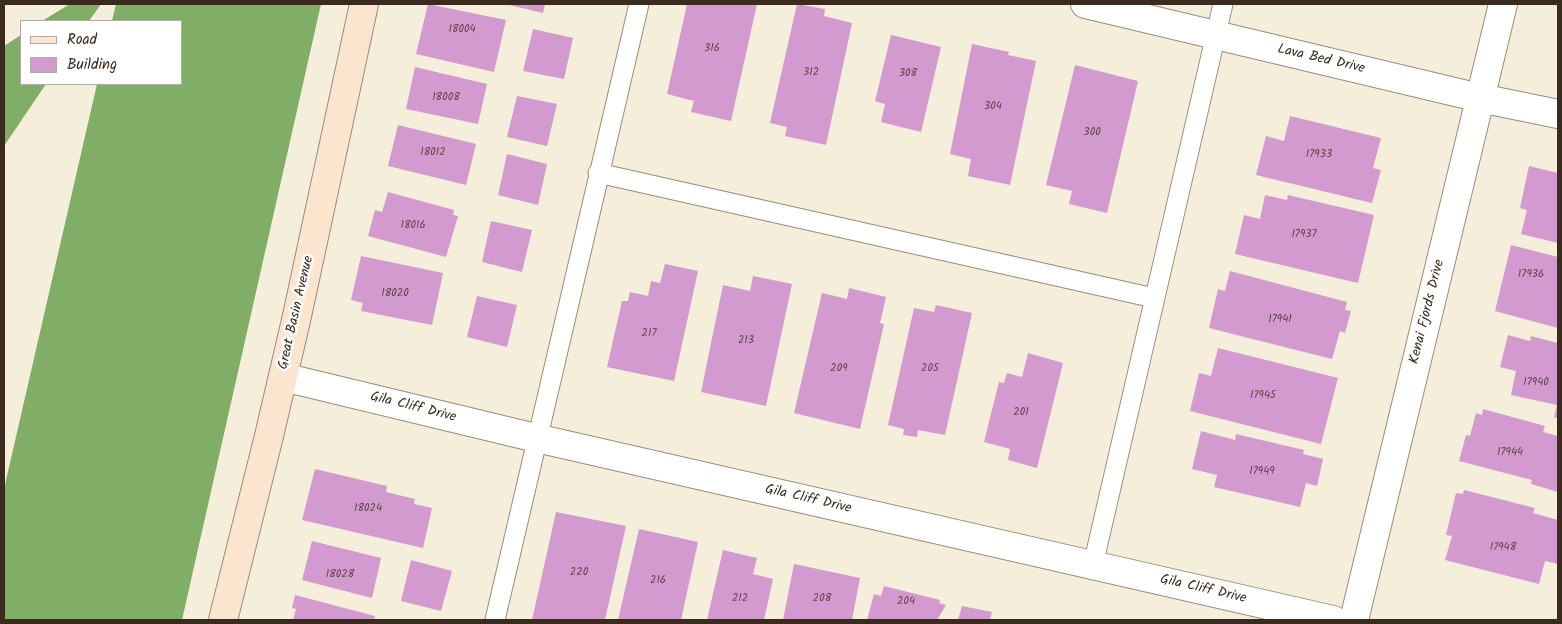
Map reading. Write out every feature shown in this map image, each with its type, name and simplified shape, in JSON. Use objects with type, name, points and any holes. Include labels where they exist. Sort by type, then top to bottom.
[{"type":"street","name":"Great Basin Avenue","points":[[223,620],[283,377],[364,4]]},
{"type":"street","name":"Lava Bed Drive","points":[[1085,4],[1480,98],[1558,114]]},
{"type":"street","name":"Kenai Fjords Drive","points":[[1354,620],[1503,4]]},
{"type":"street","name":"Gila Cliff Drive","points":[[283,377],[536,438],[1333,620]]},
{"type":"lane","points":[[495,620],[536,438],[639,4]]},
{"type":"lane","points":[[1093,565],[1223,4]]},
{"type":"lane","points":[[598,173],[1154,298]]},
{"type":"green space","points":[[70,4],[101,4],[90,20],[44,20]]},
{"type":"green space","points":[[116,4],[321,4],[182,620],[4,620],[4,489],[97,85],[182,85],[182,20],[112,20]]},
{"type":"green space","points":[[20,36],[20,85],[45,85],[4,146],[4,46]]},
{"type":"building","points":[[428,4],[506,20],[494,72],[416,54]]},
{"type":"building","points":[[505,4],[545,4],[543,13]]},
{"type":"building","points":[[687,4],[757,4],[731,121],[691,112],[694,101],[667,94]]},
{"type":"building","points":[[797,4],[825,9],[824,16],[852,23],[826,145],[785,136],[787,127],[770,123]]},
{"type":"building","points":[[533,29],[573,38],[564,79],[523,71]]},
{"type":"building","points":[[891,35],[941,47],[921,132],[881,122],[885,104],[875,101]]},
{"type":"building","points":[[972,44],[1009,52],[1008,55],[1036,61],[1010,185],[968,176],[971,159],[950,154]]},
{"type":"building","points":[[1075,65],[1138,81],[1107,213],[1069,204],[1072,191],[1046,185]]},
{"type":"building","points":[[415,67],[487,84],[478,124],[406,109]]},
{"type":"building","points":[[517,96],[557,104],[547,146],[507,137]]},
{"type":"building","points":[[1290,116],[1381,138],[1373,168],[1381,170],[1372,203],[1256,175],[1266,136],[1284,141]]},
{"type":"building","points":[[398,125],[476,144],[466,185],[388,166]]},
{"type":"building","points":[[507,154],[547,164],[538,205],[498,195]]},
{"type":"building","points":[[1529,166],[1558,173],[1558,243],[1521,234],[1527,210],[1520,208]]},
{"type":"building","points":[[388,192],[454,210],[453,215],[458,216],[446,257],[368,236],[375,210],[382,212]]},
{"type":"building","points":[[1265,195],[1287,200],[1288,195],[1374,215],[1358,283],[1235,254],[1244,215],[1260,219]]},
{"type":"building","points":[[491,221],[532,230],[522,272],[482,262]]},
{"type":"building","points":[[1511,245],[1558,257],[1558,328],[1495,311]]},
{"type":"building","points":[[361,256],[443,273],[432,325],[361,311],[363,303],[351,300]]},
{"type":"building","points":[[665,264],[698,271],[674,381],[607,367],[622,301],[628,301],[630,292],[648,296],[651,281],[660,283]]},
{"type":"building","points":[[1230,271],[1347,302],[1345,310],[1351,311],[1345,333],[1340,331],[1332,359],[1209,328],[1218,289],[1225,291]]},
{"type":"building","points":[[753,276],[792,284],[766,406],[701,392],[723,285],[750,291]]},
{"type":"building","points":[[849,288],[886,297],[880,323],[884,324],[860,429],[794,413],[822,293],[847,299]]},
{"type":"building","points":[[477,296],[517,305],[507,347],[467,337]]},
{"type":"building","points":[[936,305],[972,313],[945,435],[918,430],[917,437],[903,435],[904,429],[888,425],[914,308],[934,312]]},
{"type":"building","points":[[1508,335],[1530,341],[1531,336],[1558,343],[1558,418],[1554,417],[1557,405],[1511,395],[1516,371],[1500,367]]},
{"type":"building","points":[[1218,348],[1338,378],[1321,444],[1190,411],[1199,373],[1211,376]]},
{"type":"building","points":[[1028,353],[1063,363],[1037,468],[1008,460],[1010,449],[984,442],[999,382],[1004,383],[1007,373],[1022,377]]},
{"type":"building","points":[[1483,409],[1545,426],[1543,432],[1558,436],[1558,492],[1531,484],[1532,480],[1459,461],[1466,435],[1470,436],[1476,413],[1482,415]]},
{"type":"building","points":[[1201,431],[1235,440],[1236,434],[1304,450],[1303,454],[1323,459],[1317,486],[1306,483],[1300,507],[1214,487],[1217,475],[1192,469]]},
{"type":"building","points":[[315,469],[387,486],[386,492],[415,499],[414,504],[432,508],[423,548],[302,520]]},
{"type":"building","points":[[1464,490],[1535,508],[1533,513],[1558,520],[1558,564],[1545,561],[1539,584],[1445,560],[1452,536],[1446,535],[1456,493],[1463,494]]},
{"type":"building","points":[[556,512],[626,526],[605,620],[532,620]]},
{"type":"building","points":[[639,529],[698,542],[681,620],[618,620]]},
{"type":"building","points":[[312,541],[381,558],[372,598],[302,580]]},
{"type":"building","points":[[723,550],[757,558],[753,574],[773,579],[764,620],[707,620]]},
{"type":"building","points":[[411,560],[452,571],[441,611],[401,601]]},
{"type":"building","points":[[794,564],[860,578],[852,620],[783,620]]},
{"type":"building","points":[[884,586],[940,600],[939,603],[946,605],[937,620],[867,620],[874,594],[881,596]]},
{"type":"building","points":[[295,595],[375,616],[374,620],[293,620],[296,609],[292,608]]},
{"type":"building","points":[[962,606],[992,612],[990,620],[958,620]]}]
